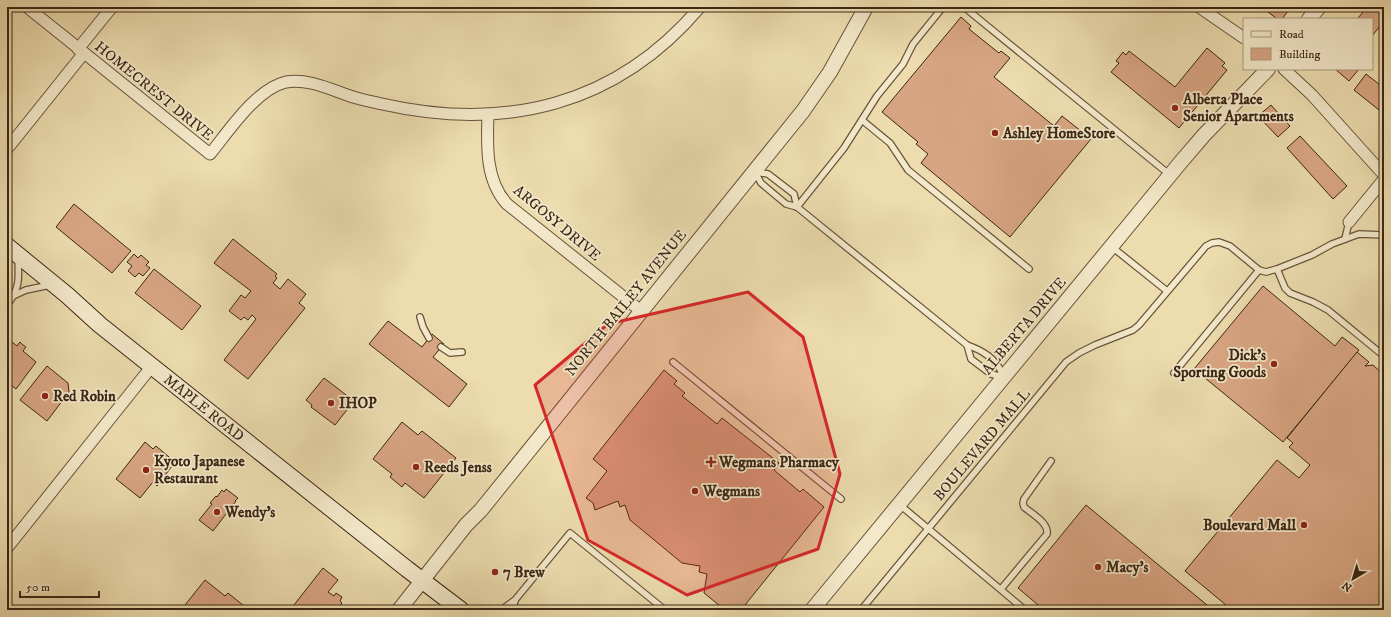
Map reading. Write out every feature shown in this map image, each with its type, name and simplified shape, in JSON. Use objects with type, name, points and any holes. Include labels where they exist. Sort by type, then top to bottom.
[{"type":"main road","name":"MAPLE ROAD","points":[[11,254],[53,284],[100,325],[389,555],[461,610]]},
{"type":"street","name":"HOMECREST DRIVE","points":[[27,7],[210,154],[253,102],[264,92],[286,82],[315,84],[355,98],[413,110],[443,113],[488,114]]},
{"type":"street","points":[[7,149],[81,51],[112,7]]},
{"type":"street","points":[[488,114],[518,112],[547,106],[593,90],[618,78],[664,45],[700,7]]},
{"type":"street","name":"NORTH BAILEY AVENUE","points":[[399,610],[466,525],[481,510],[803,111],[830,72],[866,7]]},
{"type":"street","points":[[1310,18],[1319,7]]},
{"type":"street","points":[[1206,9],[1243,37]]},
{"type":"street","name":"ALBERTA DRIVE","points":[[812,610],[1170,175],[1204,135],[1267,70]]},
{"type":"street","points":[[1285,70],[1329,112],[1384,175]]},
{"type":"street","name":"ARGOSY DRIVE","points":[[488,114],[488,154],[494,185],[499,195],[507,204],[641,311]]},
{"type":"street","points":[[1349,222],[1384,180]]},
{"type":"street","points":[[7,548],[152,366]]},
{"type":"lane","points":[[797,207],[844,148],[877,96],[902,64],[913,44],[943,7]]},
{"type":"lane","points":[[964,7],[1170,175]]},
{"type":"lane","points":[[862,120],[890,143],[908,170],[1029,269]]},
{"type":"lane","points":[[755,172],[768,174],[794,194],[797,207]]},
{"type":"lane","points":[[755,172],[761,183],[786,204],[797,207],[967,345],[979,349],[998,364],[1004,377]]},
{"type":"lane","points":[[1345,239],[1349,222]]},
{"type":"lane","points":[[1174,373],[1259,270],[1266,272],[1277,269],[1359,234],[1384,235]]},
{"type":"lane","name":"BOULEVARD MALL","points":[[861,610],[1066,362],[1095,345],[1133,330],[1139,325],[1201,250],[1212,243],[1219,242],[1230,246],[1259,270]]},
{"type":"lane","points":[[1112,247],[1167,291]]},
{"type":"lane","points":[[7,305],[14,296],[18,283],[11,254]]},
{"type":"lane","points":[[1277,269],[1285,288],[1290,293],[1328,310],[1384,356]]},
{"type":"lane","points":[[14,296],[26,290],[53,284]]},
{"type":"lane","points":[[420,317],[422,327],[429,338]]},
{"type":"lane","points":[[967,345],[972,358],[991,374],[1004,377]]},
{"type":"lane","points":[[441,348],[450,353],[462,352]]},
{"type":"lane","points":[[673,362],[842,499]]},
{"type":"lane","points":[[1001,589],[1047,534],[1045,524],[1024,507],[1023,503],[1051,461]]},
{"type":"lane","points":[[899,504],[1026,610]]},
{"type":"lane","points":[[501,610],[515,600],[570,533],[666,610]]},
{"type":"lane","points":[[512,610],[515,600]]},
{"type":"highlighted area","points":[[748,292],[803,337],[840,474],[818,549],[687,595],[588,540],[535,385],[608,324]]},
{"type":"building","points":[[1262,7],[1291,7],[1283,18],[1276,18]]},
{"type":"building","points":[[1371,7],[1384,7],[1384,21],[1373,35],[1373,18],[1358,18],[1365,10],[1367,12]]},
{"type":"building","name":"Ashley HomeStore","points":[[961,17],[971,26],[969,29],[999,53],[1001,51],[1010,58],[994,77],[1054,126],[1062,116],[1091,139],[1010,237],[921,163],[928,154],[916,144],[918,142],[882,112]]},
{"type":"building","name":"Alberta Place Senior Apartments","points":[[1207,48],[1225,63],[1222,66],[1227,70],[1179,128],[1111,72],[1119,63],[1116,61],[1123,52],[1126,55],[1129,51],[1175,87]]},
{"type":"building","points":[[1336,70],[1358,70],[1349,81]]},
{"type":"building","points":[[1366,74],[1384,88],[1384,114],[1354,90]]},
{"type":"building","points":[[1271,105],[1290,126],[1278,137],[1258,116]]},
{"type":"building","points":[[1300,136],[1347,186],[1333,199],[1287,148]]},
{"type":"building","points":[[74,204],[131,251],[112,273],[56,227]]},
{"type":"building","points":[[233,239],[277,274],[275,276],[277,278],[273,283],[280,289],[288,279],[306,294],[299,303],[305,308],[248,379],[224,360],[256,319],[252,315],[248,320],[244,317],[241,320],[229,311],[241,295],[245,298],[251,291],[214,263]]},
{"type":"building","points":[[134,254],[138,258],[141,255],[149,262],[146,265],[150,268],[143,276],[139,273],[135,277],[128,271],[132,266],[127,262]]},
{"type":"building","points":[[154,269],[201,306],[182,330],[135,293]]},
{"type":"building","points":[[1263,286],[1335,346],[1342,337],[1359,350],[1283,442],[1194,369]]},
{"type":"building","points":[[388,321],[422,347],[432,334],[444,344],[433,357],[467,384],[449,407],[369,344]]},
{"type":"building","points":[[7,338],[17,346],[20,342],[26,347],[23,351],[36,362],[16,389],[7,382]]},
{"type":"building","name":"Boulevard Mall","points":[[1357,352],[1369,362],[1365,366],[1373,365],[1384,375],[1384,610],[1232,610],[1185,571],[1277,460],[1299,478],[1310,465],[1289,447],[1293,443],[1287,438]]},
{"type":"building","name":"Red Robin","points":[[47,366],[68,383],[69,392],[47,421],[20,400]]},
{"type":"building","name":"Wegmans","points":[[664,370],[677,381],[674,384],[685,393],[682,396],[717,424],[722,418],[779,463],[774,470],[800,492],[803,489],[824,507],[741,610],[725,610],[704,593],[707,574],[699,572],[700,566],[682,563],[630,520],[625,505],[620,507],[618,501],[595,510],[593,503],[586,498],[607,471],[593,459]]},
{"type":"building","name":"IHOP","points":[[324,378],[354,401],[335,425],[311,407],[312,405],[306,400]]},
{"type":"building","name":"Reeds Jenss","points":[[402,422],[418,435],[422,431],[456,458],[424,498],[405,483],[402,487],[390,477],[392,474],[373,459]]},
{"type":"building","name":"Kyoto Japanese Restaurant","points":[[145,442],[153,449],[156,446],[175,462],[157,486],[153,482],[140,498],[116,479]]},
{"type":"building","name":"Wendy's","points":[[226,489],[238,498],[213,531],[199,520],[212,504],[210,503],[216,496],[217,497],[222,490],[224,492]]},
{"type":"building","name":"Macy's","points":[[1086,505],[1213,610],[1044,610],[1018,588]]},
{"type":"building","points":[[323,568],[338,580],[328,592],[334,596],[336,593],[342,597],[340,601],[342,603],[337,610],[290,610]]},
{"type":"building","points":[[205,580],[225,596],[228,593],[249,610],[181,610]]},
{"type":"place","name":"Alberta Place Senior Apartments","points":[[1175,108]]},
{"type":"place","name":"Ashley HomeStore","points":[[995,133]]},
{"type":"place","name":"Dick's Sporting Goods","points":[[1274,364]]},
{"type":"place","name":"Red Robin","points":[[45,396]]},
{"type":"place","name":"IHOP","points":[[331,403]]},
{"type":"place","name":"Wegmans Pharmacy","points":[[711,462]]},
{"type":"place","name":"Reeds Jenss","points":[[416,467]]},
{"type":"place","name":"Kyoto Japanese Restaurant","points":[[146,470]]},
{"type":"place","name":"Wegmans","points":[[695,491]]},
{"type":"place","name":"Wendy's","points":[[217,512]]},
{"type":"place","name":"Boulevard Mall","points":[[1304,525]]},
{"type":"place","name":"Macy's","points":[[1098,567]]},
{"type":"place","name":"7 Brew","points":[[495,572]]}]
